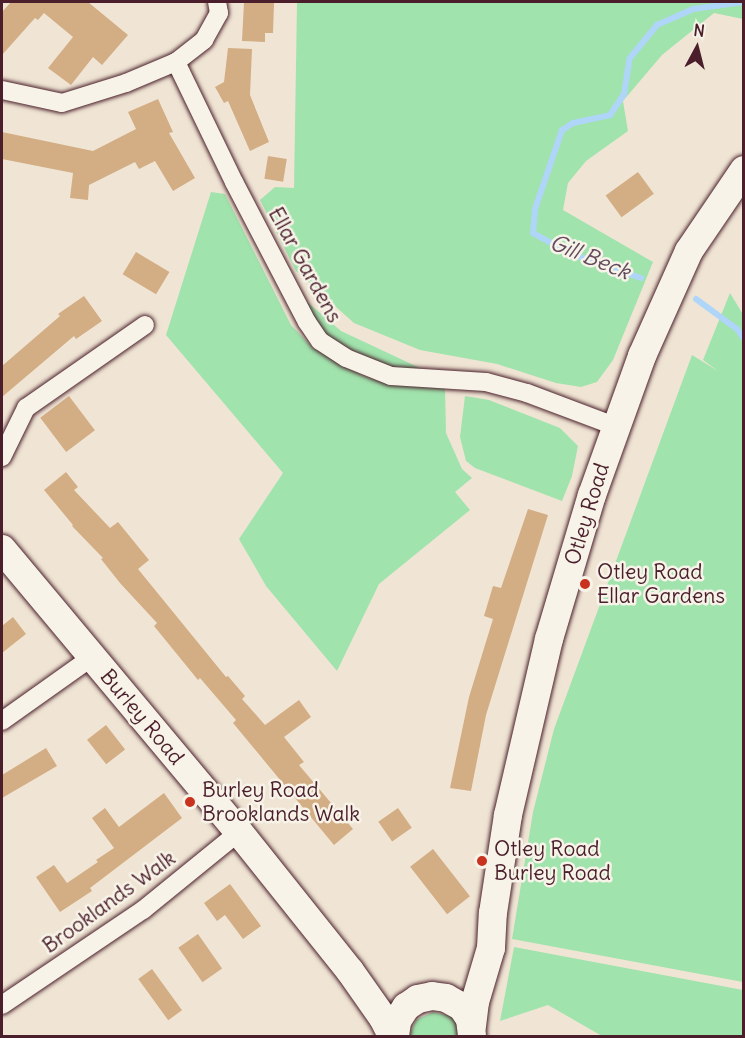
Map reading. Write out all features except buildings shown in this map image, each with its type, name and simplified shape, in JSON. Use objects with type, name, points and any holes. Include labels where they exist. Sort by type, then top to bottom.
[{"type":"main road","name":"Otley Road","points":[[493,913],[508,815],[549,639],[615,426],[688,251],[744,170]]},
{"type":"main road","name":"Burley Road","points":[[2,549],[239,832],[350,971],[393,1036]]},
{"type":"main road","points":[[393,1036],[400,1015],[429,998],[456,989],[470,974],[493,913]]},
{"type":"main road","points":[[472,1031],[475,1002],[489,958],[493,913]]},
{"type":"main road","name":"Burley Road","points":[[350,971],[383,992],[401,998],[429,998],[462,1007],[472,1031]]},
{"type":"street","points":[[2,90],[62,103],[115,87],[176,62],[204,39],[219,13],[217,2]]},
{"type":"street","name":"Ellar Gardens","points":[[176,62],[234,182],[307,322],[320,341],[346,358],[391,376],[486,382],[527,393],[615,426]]},
{"type":"street","points":[[2,457],[26,408],[145,325]]},
{"type":"street","points":[[2,721],[92,657]]},
{"type":"street","name":"Brooklands Walk","points":[[2,1005],[143,910],[239,832]]},
{"type":"green space","points":[[297,2],[743,2],[743,19],[714,13],[662,55],[623,101],[628,131],[586,161],[568,183],[563,210],[653,262],[613,360],[597,382],[581,387],[556,383],[497,364],[420,350],[354,323],[296,271],[260,200],[275,187],[294,188]]},
{"type":"green space","points":[[211,192],[225,194],[291,325],[313,348],[363,376],[392,384],[445,388],[446,433],[462,469],[472,478],[455,492],[470,510],[379,584],[337,671],[266,586],[239,539],[283,473],[166,335]]},
{"type":"green space","points":[[730,293],[744,316],[743,982],[512,939],[533,812],[554,729],[692,355],[718,371],[703,360]]},
{"type":"green space","points":[[299,295],[341,331],[422,369],[392,367],[356,355],[327,338]]},
{"type":"green space","points":[[465,396],[489,400],[560,428],[578,446],[572,476],[562,501],[475,468],[466,461],[460,437]]},
{"type":"green space","points":[[514,947],[743,990],[743,1036],[602,1036],[548,1005],[500,1021]]},
{"type":"green space","points":[[433,1012],[450,1016],[457,1022],[461,1036],[409,1036],[416,1020]]},
{"type":"waterway","name":"Gill Beck","points":[[641,278],[571,254],[533,233],[535,209],[562,130],[573,123],[610,115],[624,94],[630,58],[657,25],[693,9],[744,2]]},
{"type":"waterway","name":"Gill Beck","points":[[696,299],[737,329],[744,339]]},
{"type":"place","name":"Otley Road Ellar Gardens","points":[[585,584]]},
{"type":"place","name":"Burley Road Brooklands Walk","points":[[190,802]]},
{"type":"place","name":"Otley Road Burley Road","points":[[482,861]]}]
